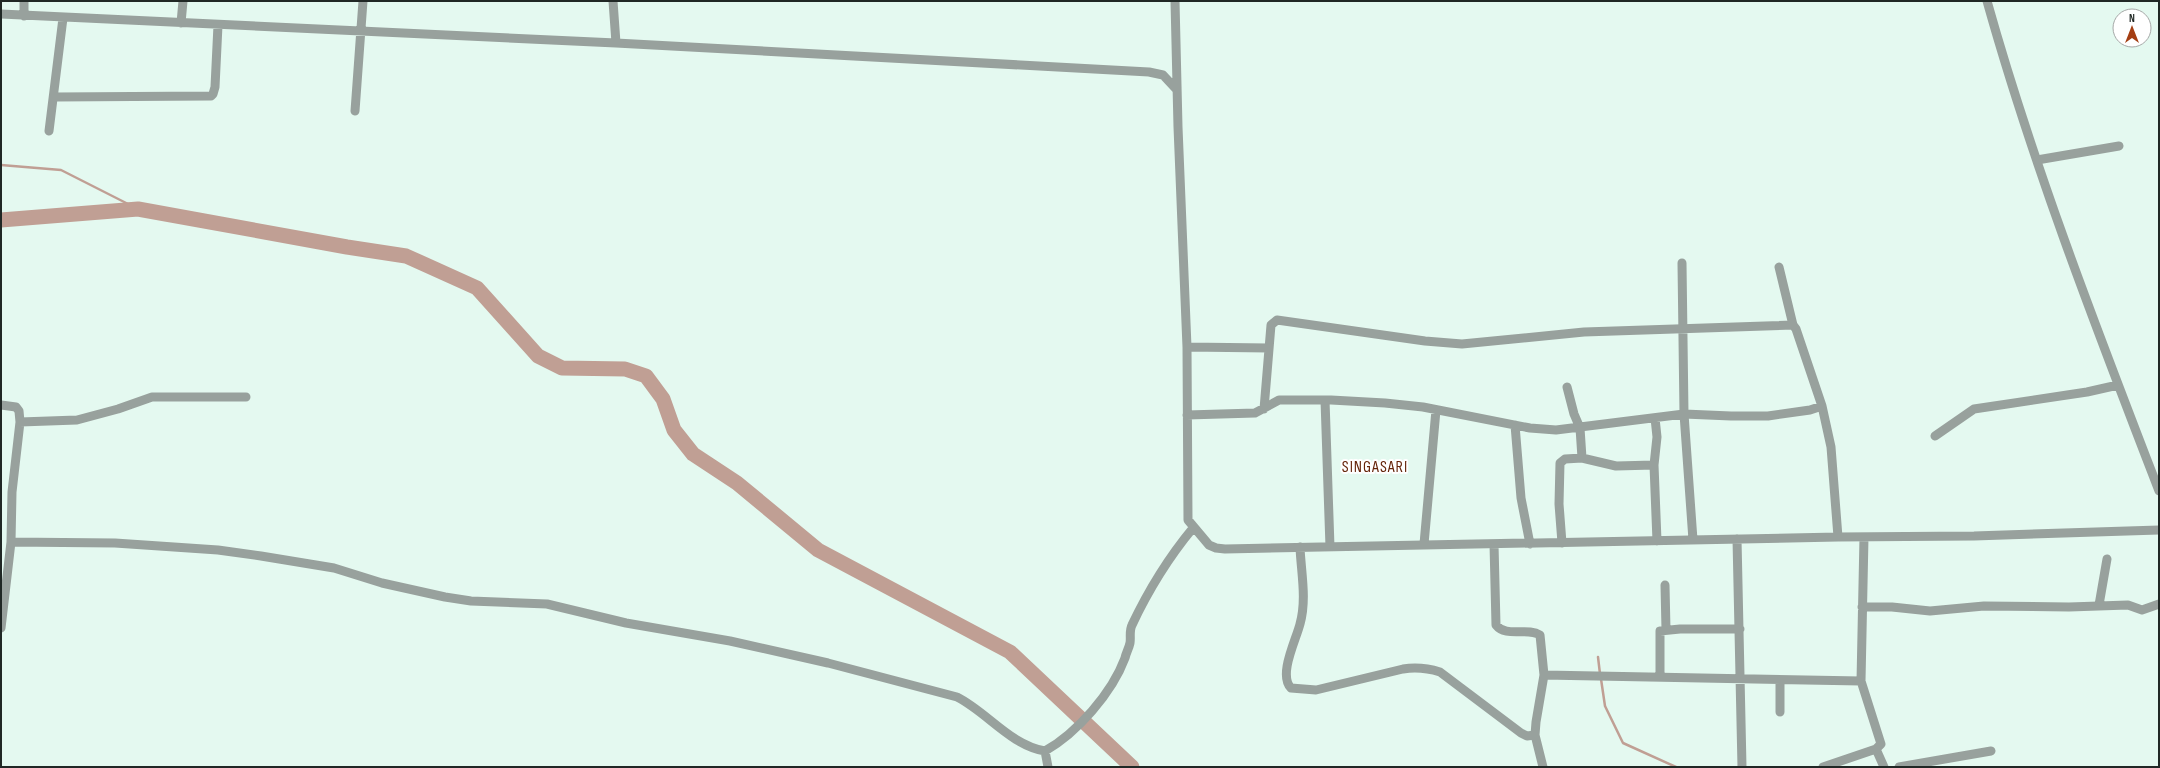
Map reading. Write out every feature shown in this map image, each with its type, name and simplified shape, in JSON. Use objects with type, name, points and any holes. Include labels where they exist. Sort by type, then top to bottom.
[{"type":"street","points":[[24,1],[24,16]]},
{"type":"street","points":[[181,23],[183,1]]},
{"type":"street","points":[[355,111],[363,1]]},
{"type":"street","points":[[613,1],[616,42]]},
{"type":"street","points":[[1175,1],[1187,347],[1188,520],[1208,545],[1216,548],[1424,544],[1530,544],[1838,537],[1974,536],[2159,530]]},
{"type":"street","points":[[1987,1],[2037,160],[2118,385],[2159,492]]},
{"type":"street","points":[[1,14],[218,26],[616,42],[1149,72],[1163,76],[1177,90]]},
{"type":"street","points":[[49,131],[55,97],[64,18]]},
{"type":"street","points":[[55,97],[210,96],[213,94],[215,87],[218,26]]},
{"type":"street","points":[[2037,160],[2119,146]]},
{"type":"street","points":[[1682,263],[1684,414],[1692,540]]},
{"type":"street","points":[[1779,267],[1793,325],[1796,329],[1822,406],[1831,448],[1838,537]]},
{"type":"street","points":[[1264,409],[1271,325],[1278,320],[1425,341],[1462,344],[1584,332],[1793,325]]},
{"type":"street","points":[[1187,347],[1269,348]]},
{"type":"street","points":[[1935,436],[1974,409],[2086,392],[2118,385]]},
{"type":"street","points":[[1567,387],[1574,414],[1580,428],[1582,458]]},
{"type":"street","points":[[20,422],[77,420],[118,409],[152,397],[246,397]]},
{"type":"street","points":[[1187,415],[1241,414],[1254,412],[1264,409],[1279,400],[1325,400],[1385,403],[1436,410],[1515,426],[1556,430],[1684,414],[1768,416],[1810,410],[1822,406]]},
{"type":"street","points":[[1325,400],[1330,546]]},
{"type":"street","points":[[1,405],[16,407],[19,411],[20,422],[12,492],[11,542],[1,628]]},
{"type":"street","points":[[1424,544],[1436,410]]},
{"type":"street","points":[[1655,418],[1657,437],[1654,465],[1658,541]]},
{"type":"street","points":[[1515,426],[1521,498],[1530,544]]},
{"type":"street","points":[[1562,543],[1559,504],[1560,463],[1565,459],[1582,458],[1616,466],[1654,465]]},
{"type":"street","points":[[11,542],[114,543],[237,552],[334,568],[382,583],[446,597],[484,602],[547,604],[626,622],[730,641],[828,663],[957,696],[972,705],[1014,737],[1031,747],[1045,751],[1068,736],[1099,702],[1120,670],[1130,643],[1130,628],[1177,547],[1193,528]]},
{"type":"street","points":[[1823,767],[1876,749],[1881,741],[1860,681],[1864,537]]},
{"type":"street","points":[[1737,539],[1742,767]]},
{"type":"street","points":[[1494,544],[1496,625],[1499,629],[1505,631],[1534,632],[1540,635],[1544,675],[1538,702],[1535,735],[1543,767]]},
{"type":"street","points":[[1300,547],[1303,596],[1301,622],[1287,667],[1286,680],[1290,688],[1316,690],[1402,670],[1416,668],[1431,669],[1440,672],[1521,733],[1527,736],[1535,735]]},
{"type":"street","points":[[2099,605],[2107,559]]},
{"type":"street","points":[[1665,585],[1666,630]]},
{"type":"street","points":[[1862,607],[1892,607],[1930,611],[1984,606],[2132,605],[2142,610],[2159,604]]},
{"type":"street","points":[[1660,677],[1659,634],[1666,630],[1740,629]]},
{"type":"street","points":[[1544,675],[1860,681]]},
{"type":"street","points":[[1780,680],[1780,712]]},
{"type":"street","points":[[1876,749],[1884,767]]},
{"type":"street","points":[[1899,767],[1991,750]]},
{"type":"street","points":[[1045,751],[1048,767]]},
{"type":"waterway","points":[[1,165],[61,170],[138,209]]},
{"type":"waterway","points":[[1,220],[138,209],[347,247],[406,256],[477,288],[538,356],[562,368],[625,369],[646,376],[663,399],[674,430],[693,454],[737,483],[818,550],[1010,652],[1132,767]]},
{"type":"waterway","points":[[1598,657],[1600,674]]},
{"type":"waterway","points":[[1601,679],[1605,706],[1623,743],[1676,767]]},
{"type":"district","name":"SINGASARI","points":[[1375,466]]}]
